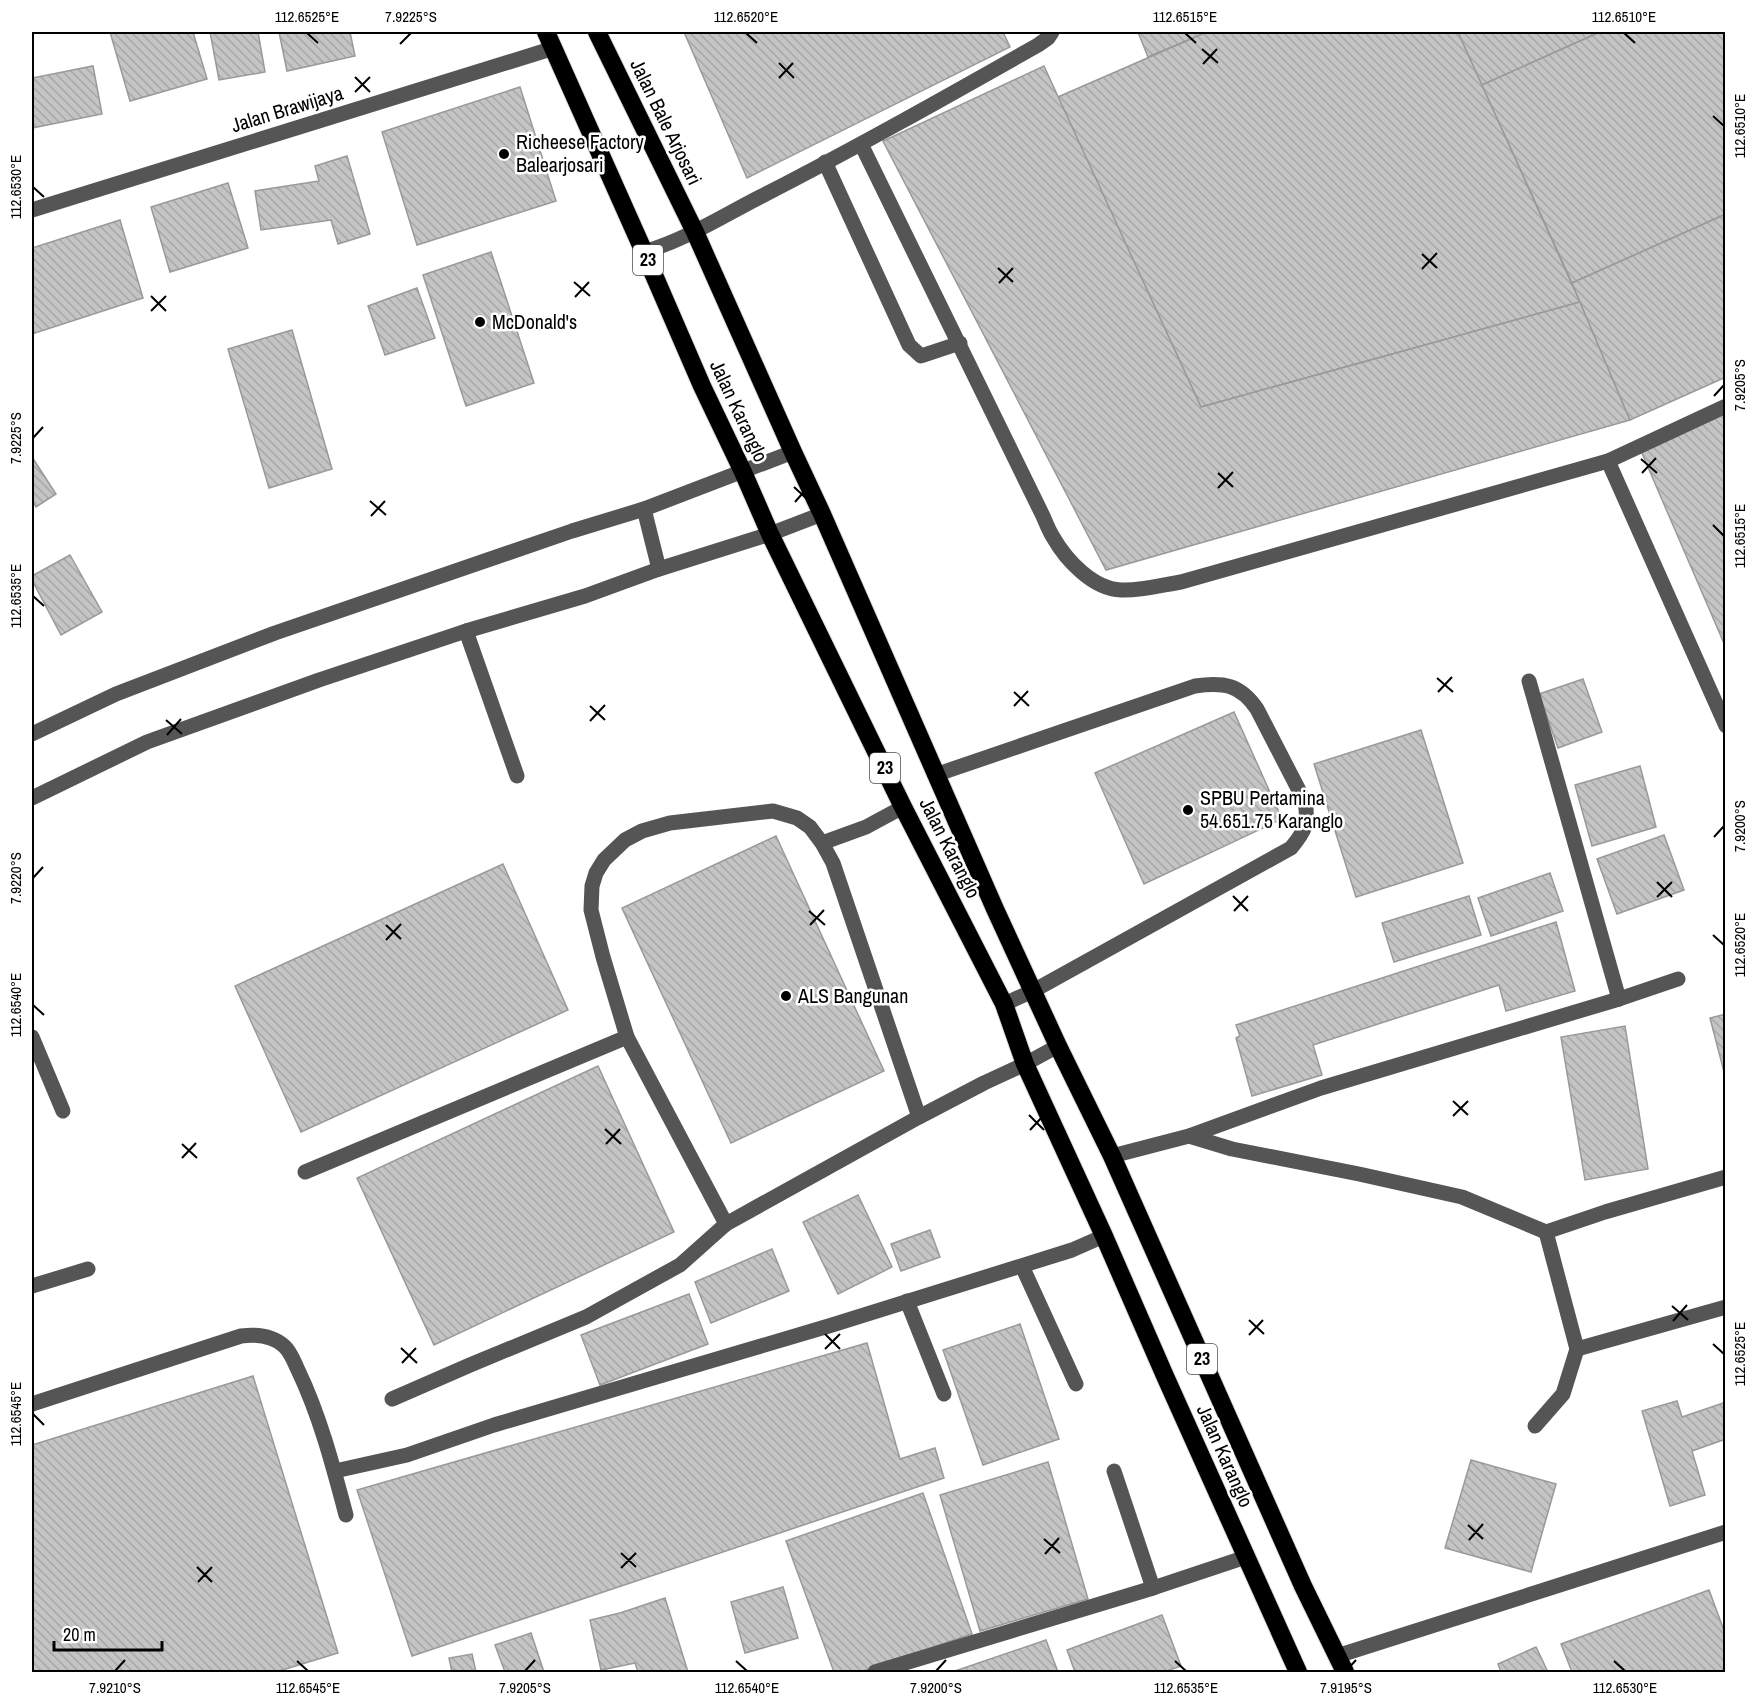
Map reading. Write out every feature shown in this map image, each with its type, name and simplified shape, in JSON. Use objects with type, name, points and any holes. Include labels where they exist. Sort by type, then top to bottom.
[{"type":"highway","name":"Jalan Bale Arjosari","points":[[597,32],[695,232]]},
{"type":"highway","name":"Jalan Karanglo","points":[[550,40],[702,386],[770,534],[903,807],[1004,1004],[1025,1064],[1298,1672]]},
{"type":"highway","name":"Jalan Karanglo","points":[[695,232],[822,514],[935,775],[1058,1046],[1112,1156],[1303,1586],[1341,1664]]},
{"type":"street","points":[[644,252],[695,232],[861,144],[1038,45],[1052,32]]},
{"type":"street","name":"Jalan Brawijaya","points":[[32,210],[550,40]]},
{"type":"street","points":[[861,144],[960,343],[1052,537],[1067,558],[1099,584],[1119,590],[1141,589],[1181,582],[1608,461],[1725,406]]},
{"type":"street","points":[[825,162],[909,345],[921,356],[960,343]]},
{"type":"street","points":[[32,734],[116,694],[275,633],[572,531],[644,509],[793,452]]},
{"type":"street","points":[[1608,461],[1725,726]]},
{"type":"street","points":[[644,509],[659,569]]},
{"type":"street","points":[[32,798],[147,742],[318,680],[466,631],[585,596],[659,569],[770,534],[822,514]]},
{"type":"street","points":[[466,631],[517,776]]},
{"type":"street","points":[[1529,681],[1619,999]]},
{"type":"street","points":[[935,775],[1195,686],[1222,684],[1234,687],[1251,700],[1305,802],[1306,825],[1302,836],[1291,848],[1033,991],[1004,1004]]},
{"type":"street","points":[[822,843],[866,827],[903,807]]},
{"type":"street","points":[[726,1224],[627,1037],[603,957],[591,910],[592,886],[596,873],[604,860],[625,840],[642,831],[670,823],[773,811],[797,818],[810,827],[833,863],[919,1117]]},
{"type":"street","points":[[1112,1156],[1189,1136],[1321,1088],[1619,999],[1678,979]]},
{"type":"street","points":[[32,1037],[63,1111]]},
{"type":"street","points":[[305,1172],[627,1037]]},
{"type":"street","points":[[392,1399],[586,1317],[680,1265],[726,1224],[919,1117],[1058,1046]]},
{"type":"street","points":[[1189,1136],[1232,1149],[1462,1197],[1546,1232],[1725,1177]]},
{"type":"street","points":[[1535,1426],[1563,1394],[1577,1349],[1546,1232]]},
{"type":"street","points":[[335,1471],[406,1455],[494,1425],[832,1325],[1072,1250],[1104,1236]]},
{"type":"street","points":[[1022,1266],[1076,1384]]},
{"type":"street","points":[[32,1286],[88,1269]]},
{"type":"street","points":[[908,1301],[944,1395]]},
{"type":"street","points":[[1577,1349],[1725,1307]]},
{"type":"street","points":[[32,1404],[241,1336],[260,1335],[278,1341],[291,1355],[308,1390],[335,1471],[345,1515]]},
{"type":"street","points":[[1114,1471],[1153,1588]]},
{"type":"street","points":[[1341,1664],[1725,1532]]},
{"type":"street","points":[[874,1672],[1153,1588],[1246,1557]]},
{"type":"building","points":[[110,32],[193,32],[207,79],[130,101]]},
{"type":"building","points":[[210,32],[258,32],[265,72],[219,80]]},
{"type":"building","points":[[279,32],[350,32],[355,56],[287,71]]},
{"type":"building","points":[[684,32],[1003,32],[1010,47],[747,178]]},
{"type":"building","points":[[1138,32],[1207,32],[1148,57]]},
{"type":"building","points":[[1207,32],[1458,32],[1580,302],[1201,407],[1058,97]]},
{"type":"building","points":[[1458,32],[1600,32],[1482,85]]},
{"type":"building","points":[[1600,32],[1726,32],[1726,214],[1572,283],[1482,85]]},
{"type":"building","points":[[93,66],[102,114],[32,128],[32,78]]},
{"type":"building","points":[[1044,66],[1201,407],[1580,302],[1630,420],[1106,570],[883,141]]},
{"type":"building","points":[[520,87],[556,201],[417,245],[382,132]]},
{"type":"building","points":[[347,156],[370,234],[338,244],[331,220],[261,230],[255,191],[319,181],[315,166]]},
{"type":"building","points":[[228,183],[248,248],[170,272],[151,207]]},
{"type":"building","points":[[1726,214],[1726,377],[1630,420],[1572,283]]},
{"type":"building","points":[[120,220],[143,298],[32,334],[32,248]]},
{"type":"building","points":[[491,252],[534,383],[466,406],[423,275]]},
{"type":"building","points":[[417,288],[435,338],[385,355],[368,306]]},
{"type":"building","points":[[292,330],[332,469],[269,488],[228,349]]},
{"type":"building","points":[[1726,413],[1726,648],[1641,451]]},
{"type":"building","points":[[32,457],[56,494],[36,507],[32,500]]},
{"type":"building","points":[[70,555],[102,612],[61,635],[32,576]]},
{"type":"building","points":[[1583,679],[1602,732],[1558,748],[1539,694]]},
{"type":"building","points":[[1234,712],[1282,819],[1144,884],[1095,773]]},
{"type":"building","points":[[1421,730],[1463,863],[1356,897],[1314,764]]},
{"type":"building","points":[[1640,766],[1656,827],[1592,846],[1575,785]]},
{"type":"building","points":[[1664,835],[1684,890],[1617,914],[1597,859]]},
{"type":"building","points":[[776,836],[884,1071],[731,1143],[622,908]]},
{"type":"building","points":[[503,864],[568,1010],[301,1132],[235,986]]},
{"type":"building","points":[[1550,873],[1563,911],[1491,936],[1478,898]]},
{"type":"building","points":[[1469,896],[1481,935],[1394,962],[1382,923]]},
{"type":"building","points":[[1556,922],[1575,991],[1506,1011],[1499,985],[1313,1045],[1322,1075],[1252,1096],[1236,1038],[1240,1036],[1236,1025]]},
{"type":"building","points":[[1726,1014],[1726,1071],[1724,1072],[1710,1018]]},
{"type":"building","points":[[1625,1026],[1648,1169],[1585,1180],[1561,1037]]},
{"type":"building","points":[[598,1066],[674,1232],[434,1345],[357,1178]]},
{"type":"building","points":[[858,1195],[892,1267],[838,1294],[803,1222]]},
{"type":"building","points":[[930,1230],[940,1257],[901,1271],[891,1244]]},
{"type":"building","points":[[772,1249],[789,1291],[711,1323],[695,1282]]},
{"type":"building","points":[[689,1294],[708,1344],[600,1385],[581,1335]]},
{"type":"building","points":[[1020,1324],[1059,1439],[983,1465],[943,1350]]},
{"type":"building","points":[[867,1343],[900,1459],[935,1448],[944,1478],[412,1656],[357,1490]]},
{"type":"building","points":[[253,1376],[338,1653],[276,1672],[32,1672],[32,1445]]},
{"type":"building","points":[[1677,1401],[1682,1417],[1726,1402],[1726,1439],[1692,1451],[1705,1495],[1670,1506],[1642,1411]]},
{"type":"building","points":[[1471,1460],[1556,1484],[1531,1572],[1445,1548]]},
{"type":"building","points":[[1048,1462],[1088,1599],[980,1631],[940,1495]]},
{"type":"building","points":[[923,1493],[972,1634],[860,1672],[834,1672],[786,1541]]},
{"type":"building","points":[[783,1587],[798,1638],[745,1653],[731,1602]]},
{"type":"building","points":[[1709,1590],[1726,1636],[1726,1670],[1719,1672],[1572,1672],[1561,1644]]},
{"type":"building","points":[[665,1598],[688,1672],[638,1672],[635,1663],[601,1670],[590,1620]]},
{"type":"building","points":[[1162,1615],[1181,1666],[1164,1672],[1075,1672],[1067,1650]]},
{"type":"building","points":[[531,1633],[544,1672],[505,1672],[495,1645]]},
{"type":"building","points":[[1046,1640],[1058,1672],[952,1672]]},
{"type":"building","points":[[1536,1647],[1548,1672],[1501,1672],[1498,1664]]},
{"type":"building","points":[[472,1654],[476,1672],[452,1672],[449,1658]]},
{"type":"place","name":"Richeese Factory Balearjosari","points":[[504,154]]},
{"type":"place","name":"McDonald's","points":[[480,322]]},
{"type":"place","name":"SPBU Pertamina 54.651.75 Karanglo","points":[[1188,810]]},
{"type":"place","name":"ALS Bangunan","points":[[786,996]]}]
